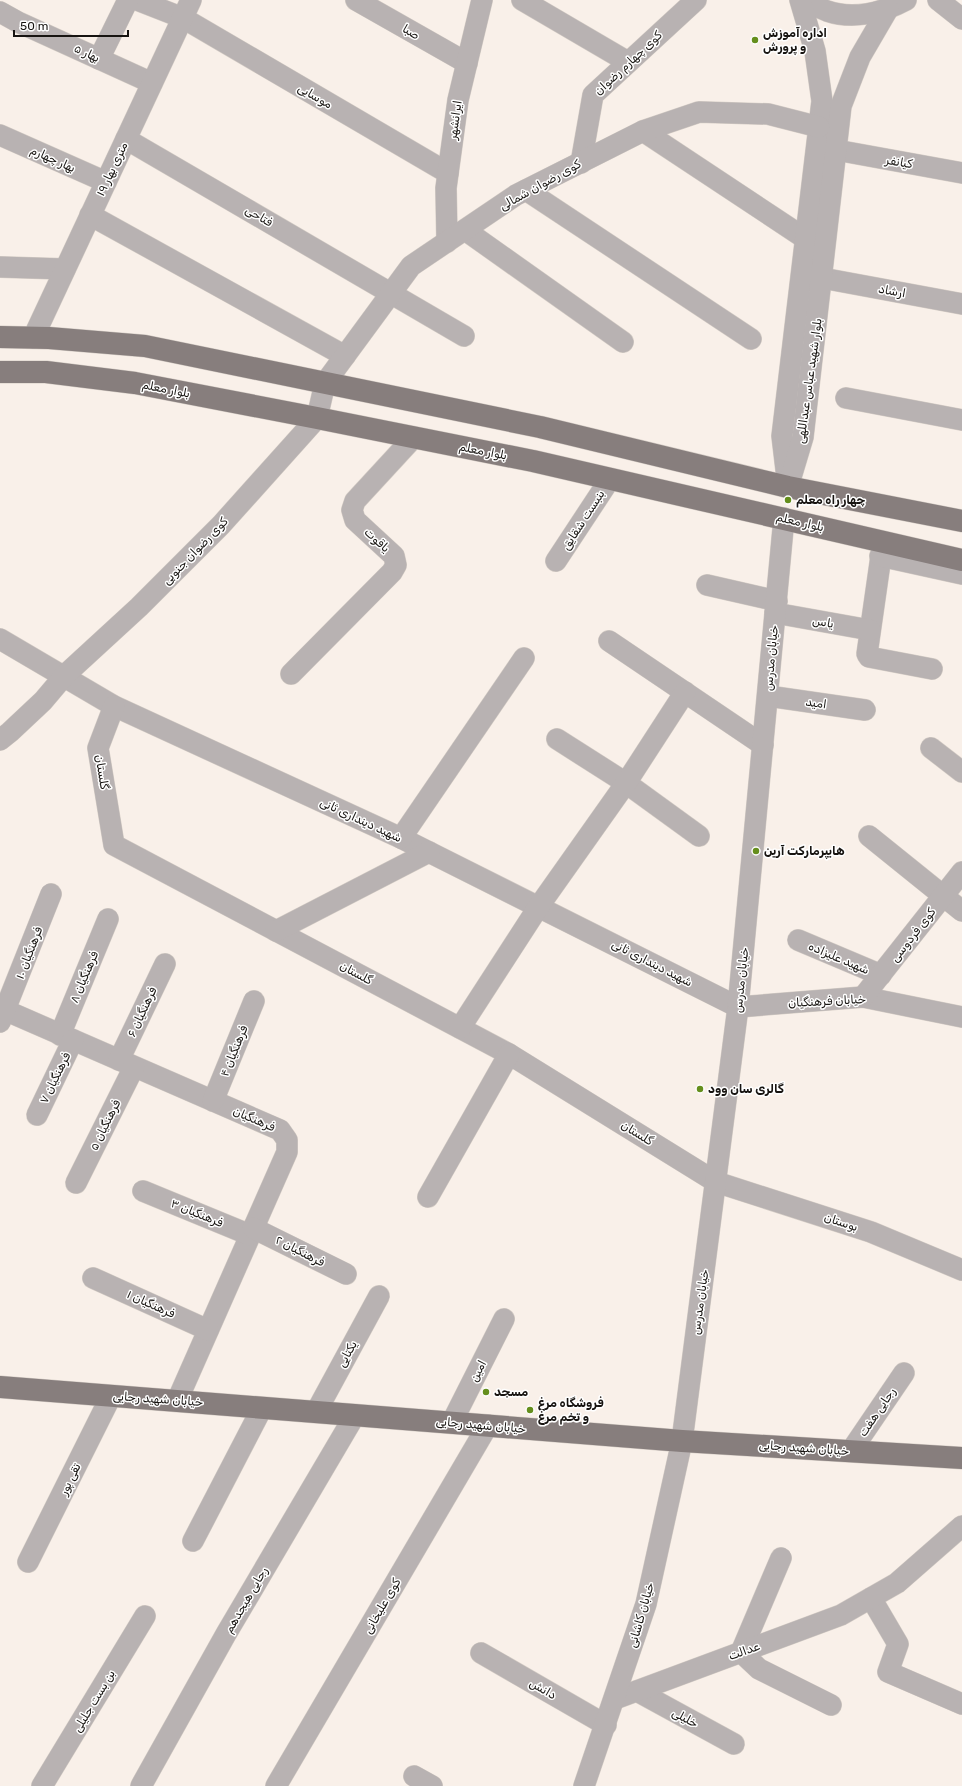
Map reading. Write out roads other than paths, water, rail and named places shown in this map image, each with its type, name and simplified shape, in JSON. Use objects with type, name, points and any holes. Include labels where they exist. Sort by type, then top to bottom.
[{"type":"main road","points":[[0,337],[145,346],[540,427],[788,487],[962,521]]},
{"type":"main road","name":"بلوار معلم","points":[[0,372],[46,372],[135,383],[317,418],[414,437],[784,518],[881,549],[962,560]]},
{"type":"main road","points":[[784,518],[788,487]]},
{"type":"main road","name":"خیابان شهید رجایی","points":[[0,1387],[682,1441],[962,1458]]},
{"type":"street","points":[[99,59],[128,0]]},
{"type":"street","name":"موسایی","points":[[137,0],[187,9],[448,173]]},
{"type":"street","name":"صبا","points":[[356,0],[466,63]]},
{"type":"street","name":"ایرانشهر","points":[[447,242],[446,188],[458,100],[482,0]]},
{"type":"street","points":[[522,0],[628,62]]},
{"type":"street","name":"کوی چهارم رضوان","points":[[581,163],[593,95],[696,0]]},
{"type":"street","name":"بلوار شهید عباس عبداللهی","points":[[788,487],[782,436],[822,101],[815,51],[800,0]]},
{"type":"street","points":[[804,0],[827,11],[858,15],[897,5]]},
{"type":"street","points":[[938,0],[962,19]]},
{"type":"street","name":"بلوار شهید عباس عبداللهی","points":[[788,487],[803,438],[841,106],[860,57],[897,5]]},
{"type":"street","name":"۱۹ متری بهار","points":[[33,338],[187,9]]},
{"type":"street","name":"بهار ۵","points":[[0,12],[18,22],[152,83]]},
{"type":"street","name":"کوی رضوان شمالی","points":[[325,383],[412,266],[516,195],[643,132],[699,112],[768,114],[819,127]]},
{"type":"street","points":[[643,132],[806,239]]},
{"type":"street","name":"بهار چهارم","points":[[0,135],[106,182]]},
{"type":"street","name":"فتاحی","points":[[126,140],[464,336]]},
{"type":"street","name":"کیانفر","points":[[836,150],[962,173]]},
{"type":"street","points":[[526,190],[751,339]]},
{"type":"street","points":[[90,215],[345,356]]},
{"type":"street","points":[[465,230],[623,342]]},
{"type":"street","points":[[0,267],[65,269]]},
{"type":"street","name":"ارشاد","points":[[822,278],[962,304]]},
{"type":"street","points":[[317,418],[325,383]]},
{"type":"street","points":[[846,398],[962,420]]},
{"type":"street","name":"کوی رضوان جنوبی","points":[[65,676],[139,607],[221,525],[317,418]]},
{"type":"street","name":"یاقوت","points":[[290,674],[392,572],[396,565],[394,556],[355,520],[352,510],[355,502],[414,437]]},
{"type":"street","name":"بنبست شقایق","points":[[556,561],[610,479]]},
{"type":"street","name":"خیابان مدرس","points":[[682,1441],[738,1007],[784,518]]},
{"type":"street","points":[[932,669],[867,656],[881,549],[962,574]]},
{"type":"street","name":"یاس","points":[[707,585],[776,607],[870,630]]},
{"type":"street","name":"شهید دینداری ثانی","points":[[0,639],[114,706],[401,838],[738,1007]]},
{"type":"street","points":[[609,641],[763,745]]},
{"type":"street","points":[[401,838],[524,658]]},
{"type":"street","points":[[0,740],[43,701],[65,676]]},
{"type":"street","points":[[460,1028],[539,906],[626,783],[685,692]]},
{"type":"street","name":"امید","points":[[768,696],[865,710]]},
{"type":"street","name":"گلستان","points":[[114,706],[98,748],[114,845],[509,1054],[716,1182]]},
{"type":"street","points":[[557,739],[626,783],[699,836]]},
{"type":"street","points":[[931,748],[962,772]]},
{"type":"street","points":[[869,836],[962,911]]},
{"type":"street","points":[[276,931],[429,852]]},
{"type":"street","name":"کوی فردوسی","points":[[863,997],[962,872]]},
{"type":"street","name":"فرهنگیان ۱۰","points":[[2,1014],[51,894]]},
{"type":"street","name":"فرهنگیان ۸","points":[[67,1038],[108,919]]},
{"type":"street","name":"شهید علیزاده","points":[[798,940],[881,975]]},
{"type":"street","name":"فرهنگیان ۶","points":[[126,1064],[165,964]]},
{"type":"street","name":"خیابان فرهنگیان","points":[[738,1007],[863,997],[962,1017]]},
{"type":"street","name":"فرهنگیان ۴","points":[[213,1101],[254,1001]]},
{"type":"street","name":"فرهنگیان","points":[[2,1014],[67,1038],[280,1130],[288,1140],[287,1152],[177,1401]]},
{"type":"street","name":"فرهنگیان ۷","points":[[37,1115],[67,1038]]},
{"type":"street","points":[[428,1197],[509,1054]]},
{"type":"street","name":"فرهنگیان ۵","points":[[76,1184],[126,1064]]},
{"type":"street","name":"بوستان","points":[[716,1182],[871,1232],[962,1270]]},
{"type":"street","name":"فرهنگیان ۳","points":[[143,1191],[252,1231]]},
{"type":"street","name":"فرهنگیان ۲","points":[[252,1231],[346,1274]]},
{"type":"street","name":"فرهنگیان ۱","points":[[93,1278],[208,1330]]},
{"type":"street","name":"یکتایی","points":[[316,1412],[379,1296]]},
{"type":"street","name":"امین","points":[[452,1422],[504,1319]]},
{"type":"street","name":"رجایی هفت","points":[[851,1451],[904,1373]]},
{"type":"street","name":"تقی پور","points":[[28,1562],[111,1396]]},
{"type":"street","points":[[193,1541],[262,1408]]},
{"type":"street","name":"رجایی هیجدهم","points":[[141,1786],[226,1634],[355,1415]]},
{"type":"street","name":"کوی علیخانی","points":[[276,1786],[488,1425]]},
{"type":"street","name":"خیابان کاشانی","points":[[584,1786],[615,1700],[646,1604],[682,1441]]},
{"type":"street","name":"عدالت","points":[[615,1700],[841,1615],[897,1583],[962,1526]]},
{"type":"street","points":[[781,1558],[741,1652],[759,1669],[831,1705]]},
{"type":"street","points":[[871,1598],[898,1644],[888,1672],[962,1704]]},
{"type":"street","name":"بن بست جلیلی","points":[[42,1786],[145,1616]]},
{"type":"street","name":"دانش","points":[[481,1653],[606,1725]]},
{"type":"street","name":"خلیلی","points":[[637,1691],[734,1744]]},
{"type":"street","points":[[414,1776],[432,1786]]},
{"type":"place","name":"اداره آموزش و پرورش","points":[[755,40]]},
{"type":"place","name":"چهار راه معلم","points":[[788,500]]},
{"type":"place","name":"هایپرمارکت آرین","points":[[756,851]]},
{"type":"place","name":"گالری سان وود","points":[[700,1089]]},
{"type":"place","name":"مسجد","points":[[486,1392]]},
{"type":"place","name":"فروشگاه مرغ و تخم مرغ","points":[[530,1410]]}]
